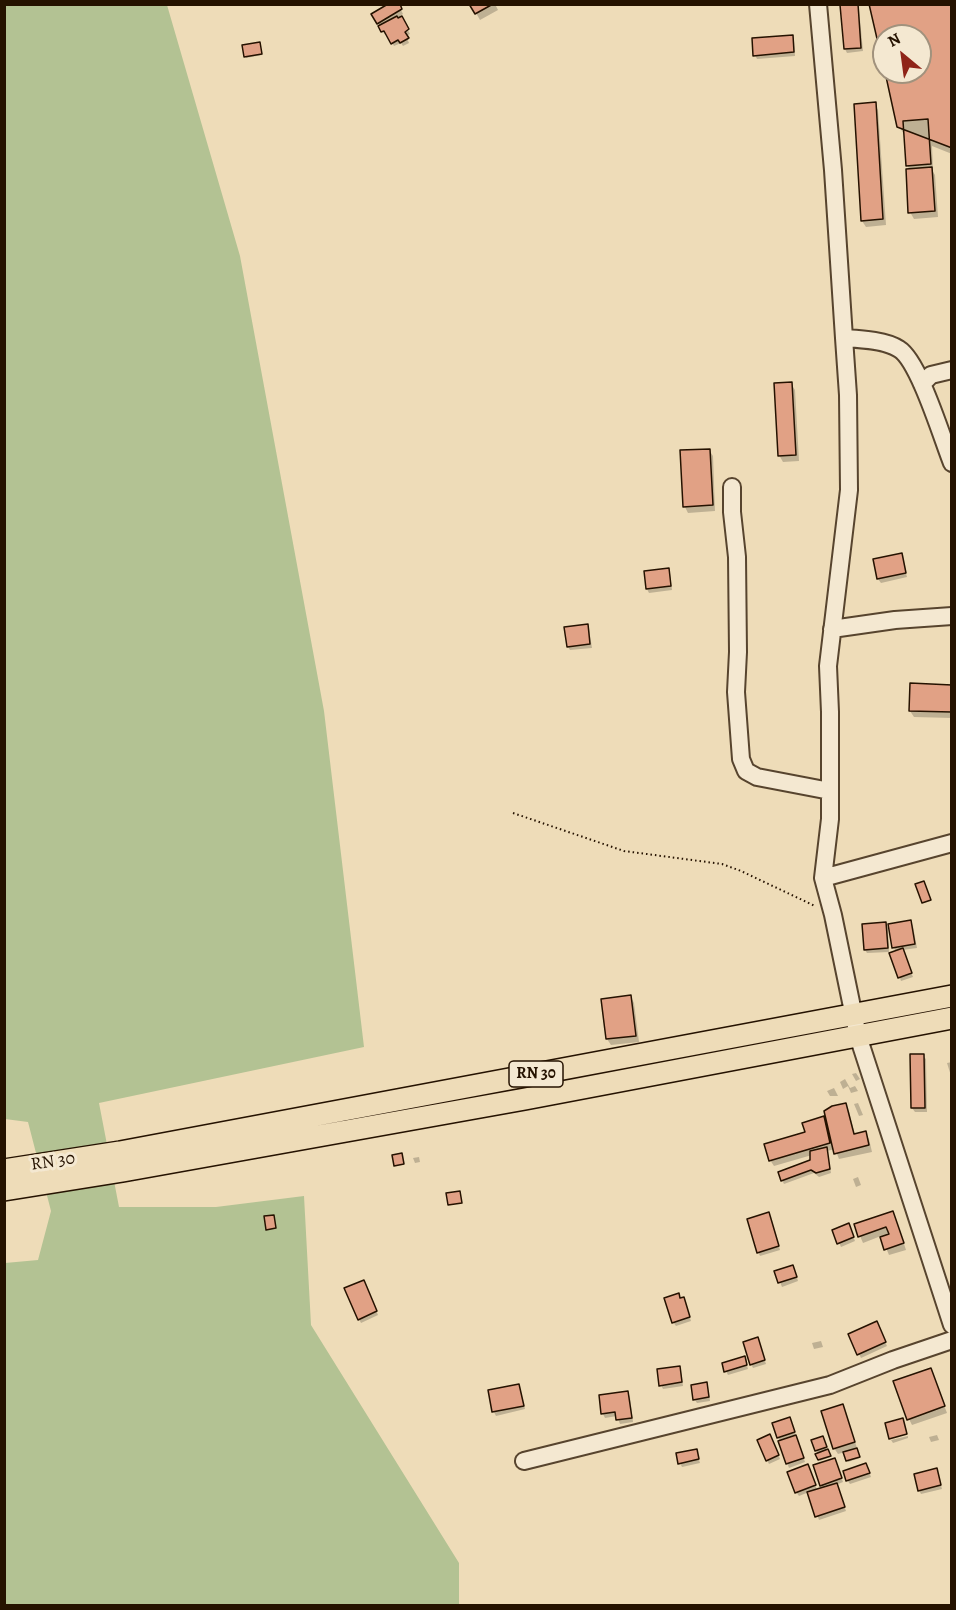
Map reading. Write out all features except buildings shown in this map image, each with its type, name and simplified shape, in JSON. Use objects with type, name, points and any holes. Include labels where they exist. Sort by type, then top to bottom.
[{"type":"main road","name":"RN 30","points":[[121,1162],[951,996]]},
{"type":"main road","name":"RN 30","points":[[4,1190],[34,1176],[525,1099],[951,1018]]},
{"type":"main road","name":"RN 30","points":[[4,1170],[34,1176]]},
{"type":"street","points":[[818,4],[833,170],[848,394],[849,490],[828,666],[830,819],[823,878],[858,1036],[951,1325]]},
{"type":"street","points":[[844,338],[873,341],[899,348],[907,356],[922,384],[951,463]]},
{"type":"street","points":[[922,384],[931,375],[951,370]]},
{"type":"street","points":[[732,487],[737,557],[736,692],[741,759],[746,771],[757,777],[830,791]]},
{"type":"street","points":[[832,629],[895,620],[951,616]]},
{"type":"street","points":[[823,878],[951,843]]},
{"type":"street","points":[[524,1461],[830,1385],[951,1340]]},
{"type":"path","points":[[513,813],[624,851],[722,864],[833,915]]},
{"type":"green space","points":[[5,5],[167,5],[240,256],[324,711],[364,1047],[99,1103],[119,1207],[216,1207],[304,1196],[311,1325],[459,1563],[459,1605],[5,1605],[5,1263],[38,1260],[51,1211],[28,1122],[5,1119]]}]
